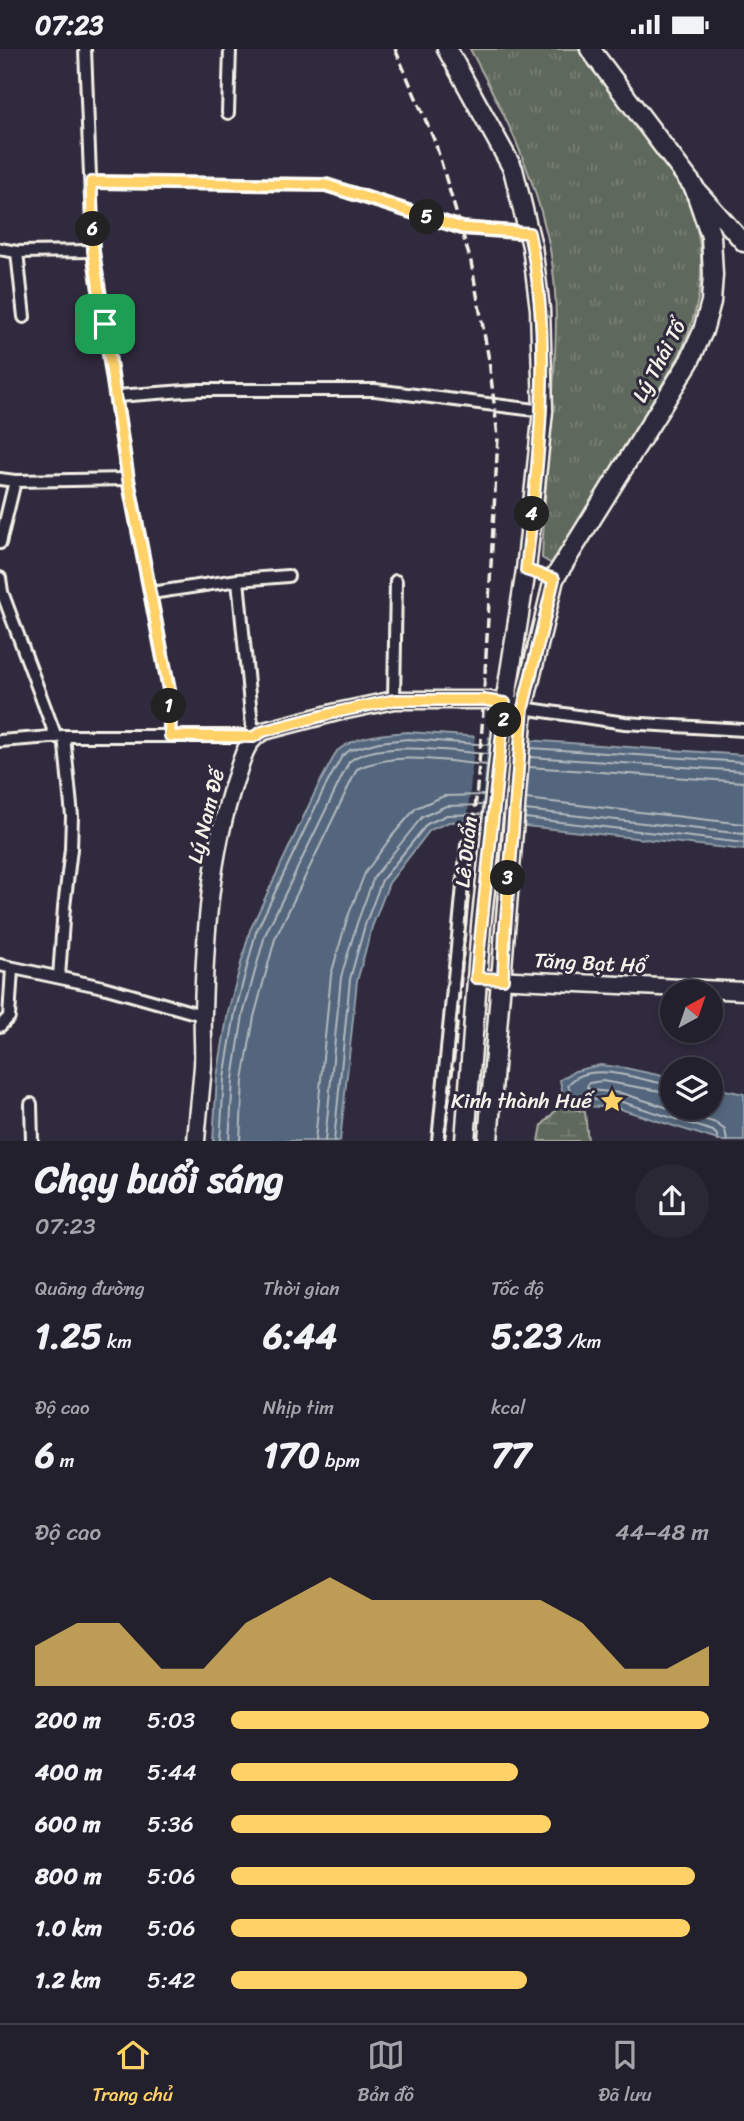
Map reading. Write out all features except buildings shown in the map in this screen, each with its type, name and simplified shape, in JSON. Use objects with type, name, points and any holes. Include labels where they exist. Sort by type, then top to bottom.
[{"type":"main road","points":[[447,49],[513,169],[529,233],[540,309],[542,411],[526,570],[554,579]]},
{"type":"main road","name":"Lý Thái Tổ","points":[[554,579],[689,362],[703,331],[711,302],[713,275],[711,236],[694,187],[590,49]]},
{"type":"main road","name":"Lê Duẩn","points":[[465,1141],[476,978],[491,839],[513,710],[526,570]]},
{"type":"main road","name":"Lê Duẩn","points":[[488,1141],[503,979],[511,843],[513,710],[554,579]]},
{"type":"street","points":[[85,49],[93,251],[128,479],[169,690],[170,736]]},
{"type":"street","points":[[228,113],[230,49]]},
{"type":"street","points":[[91,182],[326,185],[462,228],[529,233]]},
{"type":"street","points":[[694,187],[744,243]]},
{"type":"street","points":[[0,250],[93,251]]},
{"type":"street","points":[[17,252],[24,317]]},
{"type":"street","points":[[117,397],[198,390],[375,390],[542,411]]},
{"type":"street","points":[[0,479],[128,479]]},
{"type":"street","points":[[0,543],[15,481]]},
{"type":"street","points":[[151,593],[238,580],[288,576]]},
{"type":"street","points":[[0,577],[2,592],[60,736],[72,816],[59,977]]},
{"type":"street","points":[[238,580],[253,737]]},
{"type":"street","points":[[394,700],[396,581]]},
{"type":"street","points":[[0,741],[60,736],[253,737],[264,731],[394,700],[484,700],[513,710],[625,723],[744,730]]},
{"type":"street","name":"Lý Nam Đế","points":[[196,1141],[203,1064],[202,1015],[210,887],[217,845],[230,797],[246,749],[253,737]]},
{"type":"street","points":[[438,1141],[467,845]]},
{"type":"street","points":[[0,965],[59,977],[202,1015]]},
{"type":"street","points":[[0,1026],[12,969]]},
{"type":"street","name":"Tăng Bạt Hổ","points":[[476,978],[744,991]]},
{"type":"street","points":[[31,1104],[32,1141]]},
{"type":"green space","points":[[470,49],[582,49],[680,182],[690,205],[700,248],[700,290],[679,356],[557,561],[550,563],[542,558],[556,340],[551,256],[540,209],[524,162],[505,117]]},
{"type":"green space","points":[[561,1105],[585,1112],[588,1141],[539,1141],[542,1125]]},
{"type":"water","points":[[408,732],[744,755],[744,850],[479,821],[449,822],[430,830],[389,883],[372,927],[357,981],[340,1141],[213,1141],[217,1077],[228,1012],[250,930],[318,786],[337,751],[345,746],[371,736]]},
{"type":"water","points":[[600,1065],[660,1075],[660,1120],[723,1120],[723,1090],[744,1094],[744,1141],[721,1141],[617,1108],[585,1106],[564,1100],[560,1080],[575,1071]]},
{"type":"pier","points":[[475,734],[488,735],[480,824],[467,825]]},
{"type":"railway","points":[[395,49],[435,142],[471,262],[489,360],[498,437],[482,728],[455,1048],[444,1141]]},
{"type":"place","name":"Kinh thành Huế","points":[[612,1101]]},
{"type":"route","points":[[91,182],[326,185],[462,228],[529,233],[540,309],[542,411],[526,570],[554,579],[523,708],[503,979],[476,978],[505,703],[489,700],[394,700],[264,731],[253,737],[170,736],[169,690],[128,479],[105,324],[93,251],[91,182]]}]
